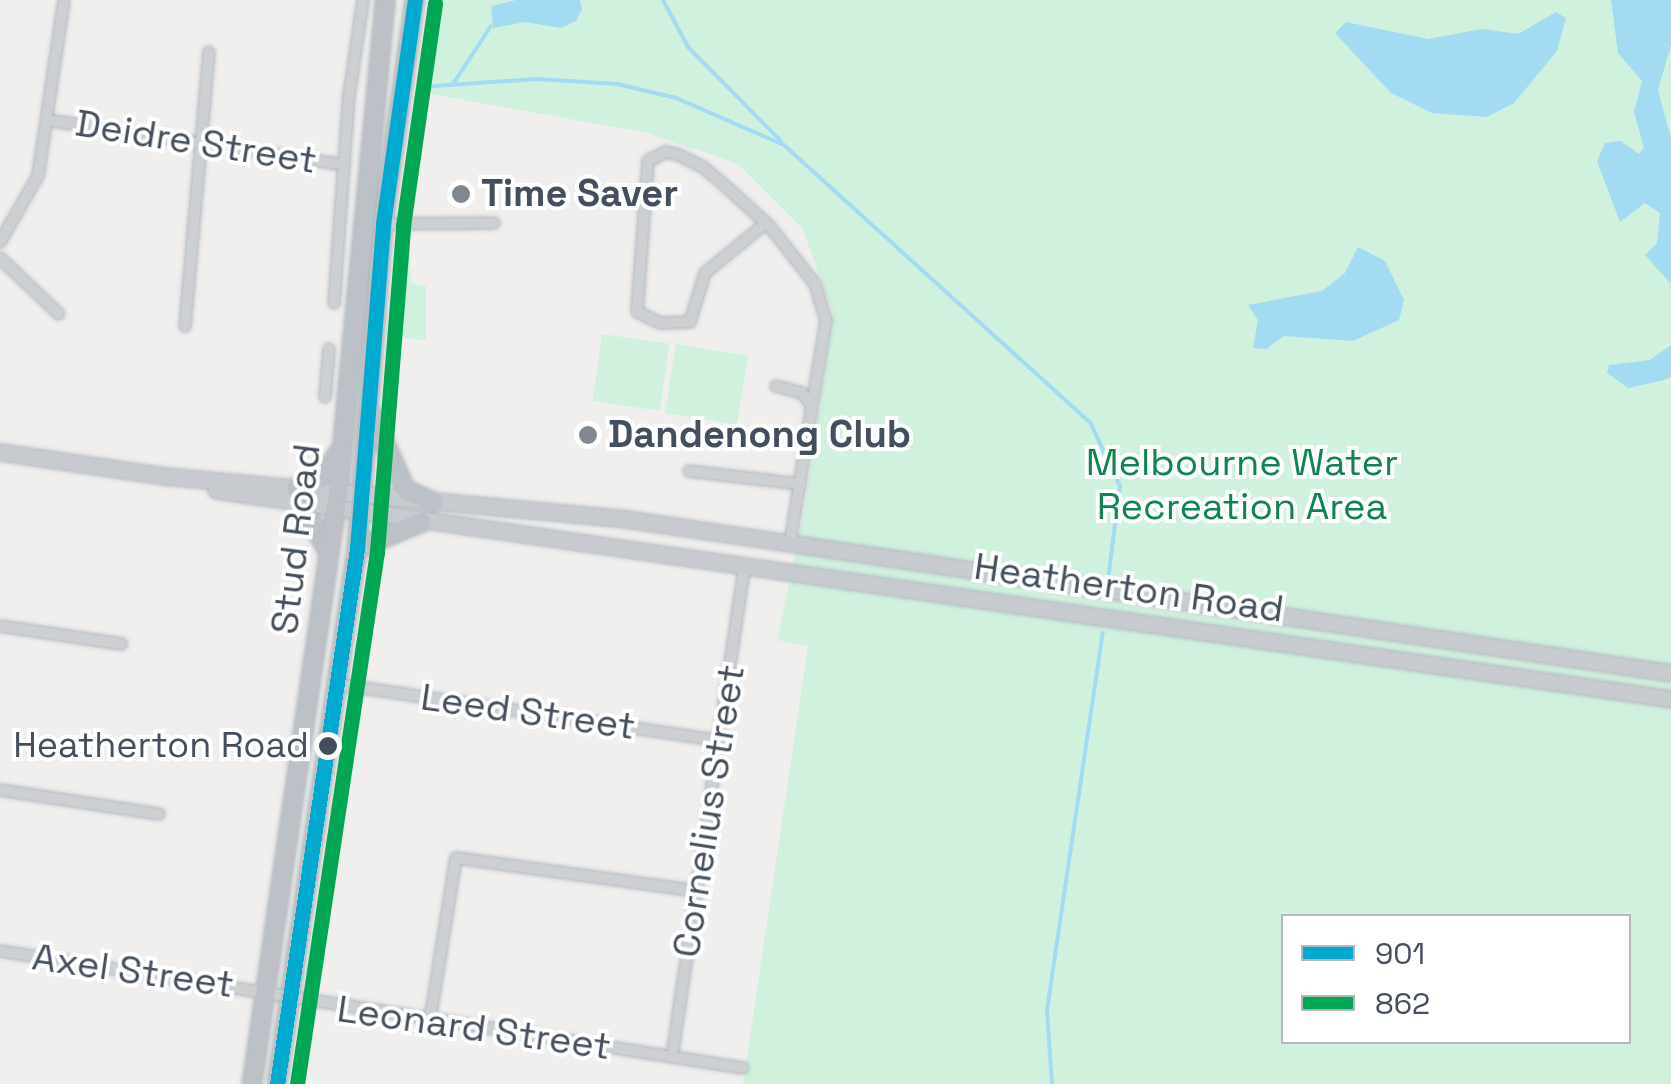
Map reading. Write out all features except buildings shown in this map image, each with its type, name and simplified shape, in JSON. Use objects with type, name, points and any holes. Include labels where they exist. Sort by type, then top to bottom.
[{"type":"highway","name":"Stud Road","points":[[252,1084],[337,502],[346,375],[385,0]]},
{"type":"highway","name":"Stud Road","points":[[277,1084],[357,549],[372,415],[383,224],[415,0]]},
{"type":"highway","points":[[372,415],[406,490],[433,502]]},
{"type":"highway","points":[[329,556],[299,497],[322,476],[342,447]]},
{"type":"highway","points":[[357,549],[422,522]]},
{"type":"main road","name":"Heatherton Road","points":[[0,452],[337,502],[361,515],[745,564],[1671,699]]},
{"type":"main road","name":"Heatherton Road","points":[[337,502],[362,495],[749,538],[1671,673]]},
{"type":"main road","points":[[745,564],[749,538]]},
{"type":"main road","points":[[786,571],[790,544]]},
{"type":"street","points":[[0,242],[33,191],[64,0]]},
{"type":"street","points":[[334,302],[344,165],[363,0]]},
{"type":"street","points":[[184,326],[198,140],[210,52]]},
{"type":"street","name":"Deidre Street","points":[[47,120],[344,165]]},
{"type":"street","points":[[766,223],[704,273],[690,322],[660,323],[637,312],[643,185],[656,154],[679,155],[704,168],[766,223],[800,260],[824,303],[790,544]]},
{"type":"street","points":[[383,224],[494,222]]},
{"type":"street","points":[[0,258],[60,314]]},
{"type":"street","points":[[325,397],[328,349]]},
{"type":"street","points":[[327,374],[346,375]]},
{"type":"street","points":[[776,386],[802,392],[812,406]]},
{"type":"street","points":[[689,471],[800,484]]},
{"type":"street","name":"Cornelius Street","points":[[672,1057],[745,564]]},
{"type":"street","points":[[0,626],[122,644]]},
{"type":"street","name":"Leed Street","points":[[336,684],[720,740]]},
{"type":"street","points":[[0,790],[160,814]]},
{"type":"street","points":[[430,1020],[456,858],[696,891]]},
{"type":"street","name":"Axel Street","points":[[0,951],[266,991]]},
{"type":"street","name":"Leonard Street","points":[[266,991],[291,1001],[743,1068]]},
{"type":"green space","name":"Melbourne Water Recreation Area","points":[[433,0],[1671,0],[1671,1084],[743,1084],[808,646],[777,640],[804,513],[833,312],[802,228],[738,164],[647,133],[419,92]]},
{"type":"green space","points":[[409,238],[411,283],[426,286],[426,340],[405,338],[395,326],[400,240]]},
{"type":"green space","points":[[602,334],[669,343],[660,411],[593,401]]},
{"type":"green space","points":[[676,344],[748,355],[737,425],[665,413]]},
{"type":"water","points":[[516,0],[580,0],[582,9],[576,21],[561,28],[525,22],[493,28],[491,6]]},
{"type":"water","points":[[1611,0],[1671,0],[1671,45],[1658,90],[1671,138],[1671,284],[1645,255],[1657,243],[1660,213],[1645,203],[1620,222],[1597,161],[1605,143],[1621,141],[1639,154],[1644,148],[1634,112],[1642,81],[1618,53]]},
{"type":"water","points":[[1556,12],[1566,18],[1557,51],[1514,103],[1487,117],[1432,113],[1391,93],[1335,33],[1346,22],[1428,39],[1482,29],[1518,34]]},
{"type":"water","points":[[1358,247],[1385,261],[1404,300],[1399,320],[1353,341],[1284,336],[1266,349],[1253,348],[1258,320],[1248,305],[1322,291],[1345,273]]},
{"type":"water","points":[[1671,345],[1671,377],[1628,388],[1607,373],[1609,365],[1650,360]]},
{"type":"waterway","points":[[663,0],[688,47],[781,141]]},
{"type":"waterway","points":[[453,84],[491,26]]},
{"type":"waterway","points":[[420,87],[537,79],[617,84],[676,98],[784,145],[1090,422],[1120,486],[1108,580]]},
{"type":"waterway","points":[[1052,1084],[1047,1010],[1103,633]]},
{"type":"transit line","name":"901","points":[[277,1084],[357,549],[383,224],[415,0]]},
{"type":"transit line","name":"862","points":[[297,1084],[377,552],[403,226],[435,3]]},
{"type":"place","name":"Time Saver","points":[[461,194]]},
{"type":"place","name":"Dandenong Club","points":[[588,435]]},
{"type":"place","name":"Heatherton Road","points":[[328,746]]}]
